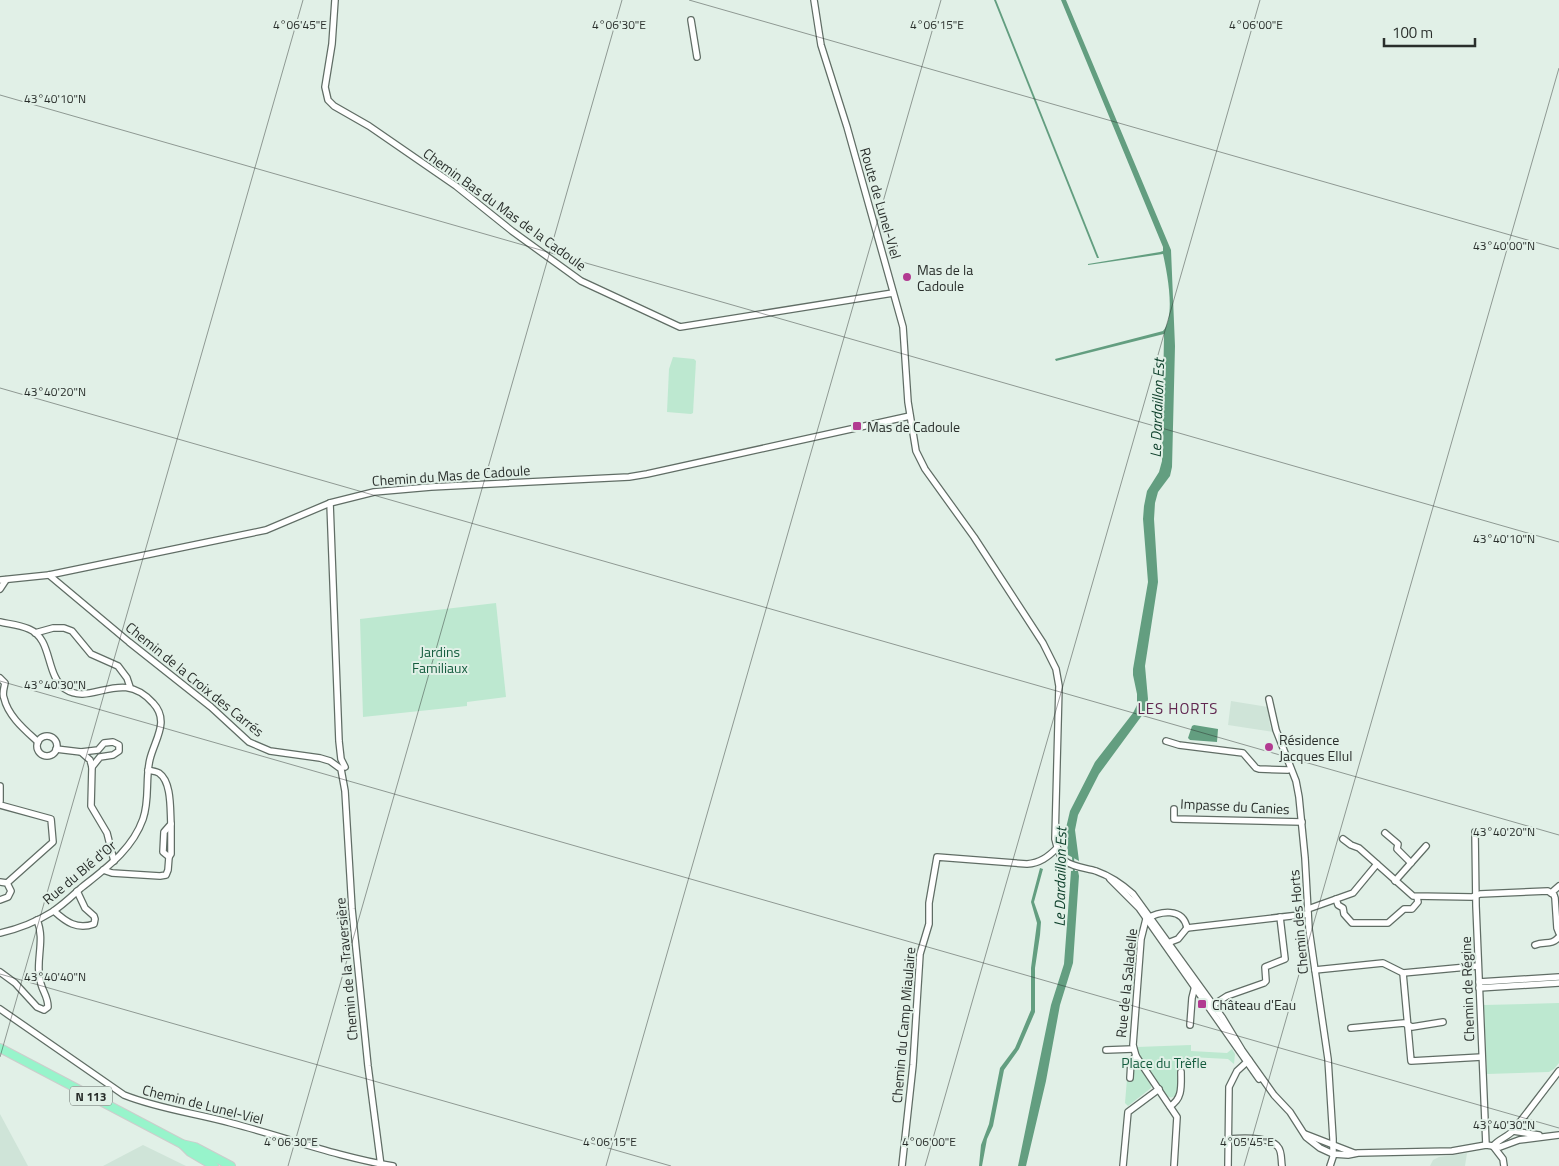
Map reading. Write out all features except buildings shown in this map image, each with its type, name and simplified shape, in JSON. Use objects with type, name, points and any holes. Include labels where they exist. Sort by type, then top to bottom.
[{"type":"main road","name":"N 113","points":[[0,1048],[182,1144],[195,1147],[231,1166]]},
{"type":"main road","name":"N 113","points":[[182,1144],[190,1152],[214,1166]]},
{"type":"street","name":"Chemin Bas du Mas de la Cadoule","points":[[335,0],[332,44],[325,87],[325,94],[328,100],[334,106],[369,126],[456,186],[512,231],[581,281],[680,327],[893,293]]},
{"type":"street","name":"Route de Lunel-Viel","points":[[814,0],[821,46],[847,127],[903,327],[910,416],[916,451],[925,469],[974,537],[1038,634],[1056,669],[1059,686],[1055,839],[1057,848]]},
{"type":"street","points":[[690,20],[697,57]]},
{"type":"street","name":"Chemin du Mas de Cadoule","points":[[3,580],[49,575],[266,530],[330,503],[374,492],[647,474],[910,416]]},
{"type":"street","name":"Chemin de la Traversière","points":[[330,503],[339,741],[345,791],[352,909],[368,1066],[381,1165]]},
{"type":"street","name":"Chemin de la Croix des Carrés","points":[[49,575],[211,707],[249,742],[270,751],[325,759],[343,768]]},
{"type":"street","points":[[0,589],[3,580]]},
{"type":"street","points":[[0,622],[29,629],[35,633],[42,641],[55,677],[67,690],[86,693],[130,687],[127,678],[118,666],[91,654],[72,631],[58,628],[35,633]]},
{"type":"street","points":[[0,678],[5,683],[3,697],[8,709],[25,730],[38,742],[39,751],[44,754],[52,754],[56,749],[56,743],[50,736],[44,736],[38,742]]},
{"type":"street","name":"Rue du Blé d'Or","points":[[0,933],[25,926],[54,911],[114,861],[138,833],[144,818],[148,798],[150,760],[161,728],[160,713],[152,701],[130,687]]},
{"type":"street","name":"Chemin des Horts","points":[[1270,699],[1276,730],[1296,781],[1302,822],[1314,970],[1328,1059],[1333,1146],[1330,1166]]},
{"type":"street","points":[[1166,741],[1179,745],[1243,753],[1259,769],[1290,769]]},
{"type":"street","points":[[56,749],[81,752],[98,750],[104,742],[119,744],[117,753],[100,757],[92,767]]},
{"type":"street","points":[[81,752],[88,757],[92,767],[91,806],[108,833],[114,861]]},
{"type":"street","points":[[103,870],[112,873],[166,875],[169,858],[163,852],[164,832],[171,824],[170,794],[162,775],[148,770]]},
{"type":"street","points":[[0,786],[0,803],[51,819],[53,842],[7,883]]},
{"type":"street","name":"Impasse du Canies","points":[[1174,809],[1174,819],[1302,822]]},
{"type":"street","name":"Chemin de Régine","points":[[1475,832],[1478,966],[1486,1145]]},
{"type":"street","points":[[1385,833],[1398,844],[1397,849],[1411,863]]},
{"type":"street","points":[[1343,839],[1359,848],[1411,895],[1418,897],[1472,896],[1476,894],[1544,890],[1551,892],[1555,898],[1559,935],[1554,942],[1536,945]]},
{"type":"street","points":[[1395,881],[1426,846]]},
{"type":"street","points":[[1057,848],[1063,860],[1115,879],[1133,894],[1279,1106],[1295,1120],[1311,1142],[1320,1148],[1333,1154],[1348,1155],[1354,1153],[1452,1151],[1486,1145],[1500,1147],[1516,1140],[1559,1135]]},
{"type":"street","name":"Chemin du Camp Miaulaire","points":[[902,1166],[913,1066],[920,954],[929,924],[929,903],[936,857],[1036,863],[1057,848]]},
{"type":"street","points":[[1166,944],[1178,939],[1187,928],[1280,917],[1308,911],[1353,893],[1377,864]]},
{"type":"street","points":[[0,882],[7,883],[11,888],[10,895],[6,899],[0,900]]},
{"type":"street","points":[[1551,892],[1559,886]]},
{"type":"street","points":[[54,911],[64,921],[73,925],[80,927],[94,924],[94,916],[85,908],[77,892]]},
{"type":"street","points":[[1336,900],[1352,923],[1388,924],[1404,909],[1412,909],[1418,902],[1418,897]]},
{"type":"street","points":[[1148,918],[1166,913],[1177,914],[1184,919],[1187,928]]},
{"type":"street","points":[[1213,1005],[1227,996],[1264,983],[1266,981],[1264,967],[1286,959],[1280,917]]},
{"type":"street","name":"Rue de la Saladelle","points":[[1133,1049],[1141,939],[1148,918]]},
{"type":"street","points":[[0,972],[15,983],[37,1007],[44,1010],[48,1006],[47,996],[40,982],[41,929],[37,920]]},
{"type":"street","points":[[1314,970],[1383,963],[1403,973],[1478,966]]},
{"type":"street","points":[[1403,973],[1411,1061],[1482,1058]]},
{"type":"street","points":[[1479,985],[1559,977]]},
{"type":"street","points":[[1479,985],[1559,983]]},
{"type":"street","points":[[1196,985],[1213,1005],[1248,1061]]},
{"type":"street","points":[[1190,1025],[1192,998],[1196,985]]},
{"type":"street","name":"Chemin de Lunel-Viel","points":[[0,1009],[124,1094],[139,1101],[220,1120],[381,1165],[393,1166]]},
{"type":"street","points":[[1351,1028],[1404,1023],[1412,1027],[1443,1022]]},
{"type":"street","points":[[1106,1050],[1133,1049],[1177,1117],[1174,1166]]},
{"type":"street","points":[[1130,1078],[1131,1061],[1136,1056]]},
{"type":"street","points":[[1228,1166],[1229,1087],[1238,1071],[1248,1061]]},
{"type":"street","points":[[1493,1146],[1497,1141],[1511,1133],[1559,1071]]},
{"type":"street","points":[[1170,1106],[1179,1097],[1181,1072]]},
{"type":"street","points":[[1123,1166],[1128,1112],[1159,1089]]},
{"type":"street","points":[[1516,1140],[1522,1132],[1524,1118]]},
{"type":"street","points":[[1511,1133],[1522,1132],[1546,1136]]},
{"type":"street","points":[[1511,1133],[1516,1140]]},
{"type":"street","points":[[1305,1134],[1354,1153]]},
{"type":"street","points":[[1228,1139],[1255,1139],[1274,1144],[1280,1149],[1282,1166]]},
{"type":"street","points":[[1493,1146],[1503,1160],[1504,1166]]},
{"type":"shaded area","points":[[994,0],[996,0],[1099,258],[1097,258]]},
{"type":"shaded area","points":[[1061,0],[1066,0],[1171,250],[1175,346],[1172,467],[1170,476],[1158,492],[1155,503],[1154,519],[1158,582],[1145,666],[1148,699],[1146,710],[1099,774],[1078,815],[1075,830],[1079,861],[1068,855],[1066,828],[1070,811],[1095,762],[1133,713],[1137,705],[1133,669],[1148,582],[1143,519],[1147,491],[1159,472],[1162,461],[1164,334],[1056,361],[1055,359],[1163,331],[1167,324],[1170,305],[1163,254],[1088,265],[1160,252],[1163,251],[1163,247]]},
{"type":"shaded area","points":[[1231,701],[1268,707],[1270,726],[1274,732],[1228,725]]},
{"type":"shaded area","points":[[1194,725],[1218,729],[1217,742],[1190,740],[1188,738]]},
{"type":"shaded area","points":[[1040,868],[1043,869],[1034,902],[1041,922],[1035,968],[1035,1012],[1019,1049],[1004,1070],[993,1126],[987,1139],[982,1166],[979,1166],[981,1145],[989,1124],[1000,1068],[1015,1048],[1031,1010],[1031,968],[1037,923],[1031,902]]},
{"type":"shaded area","points":[[1071,871],[1078,871],[1079,876],[1073,963],[1060,1005],[1046,1081],[1026,1166],[1018,1166],[1051,1005],[1064,964]]},
{"type":"shaded area","points":[[0,1114],[28,1166],[0,1166]]},
{"type":"shaded area","points":[[143,1145],[186,1166],[103,1166]]},
{"type":"shaded area","points":[[1467,1153],[1465,1166],[1430,1166],[1433,1160],[1439,1157]]},
{"type":"green space","points":[[673,357],[694,359],[696,361],[693,413],[691,414],[667,412],[669,369]]},
{"type":"green space","name":"Jardins Familiaux","points":[[496,603],[506,697],[467,702],[467,706],[363,717],[360,619]]},
{"type":"green space","points":[[1559,1003],[1559,1063],[1554,1069],[1549,1072],[1487,1074],[1484,1005]]},
{"type":"green space","name":"Place du Trèfle","points":[[1191,1045],[1191,1051],[1227,1053],[1232,1049],[1235,1054],[1234,1064],[1228,1059],[1190,1057],[1179,1067],[1178,1093],[1176,1096],[1168,1097],[1156,1082],[1137,1051],[1137,1047]]},
{"type":"green space","points":[[1134,1060],[1151,1085],[1151,1088],[1128,1106],[1125,1103],[1127,1079],[1132,1079]]},
{"type":"waterway","name":"Le Dardaillon Est","points":[[1073,857],[1074,872]]},
{"type":"place","name":"Mas de la Cadoule","points":[[907,277]]},
{"type":"place","name":"Mas de Cadoule","points":[[857,426]]},
{"type":"place","name":"Résidence Jacques Ellul","points":[[1269,747]]},
{"type":"place","name":"Château d'Eau","points":[[1202,1004]]},
{"type":"district","name":"LES HORTS","points":[[1178,708]]}]
